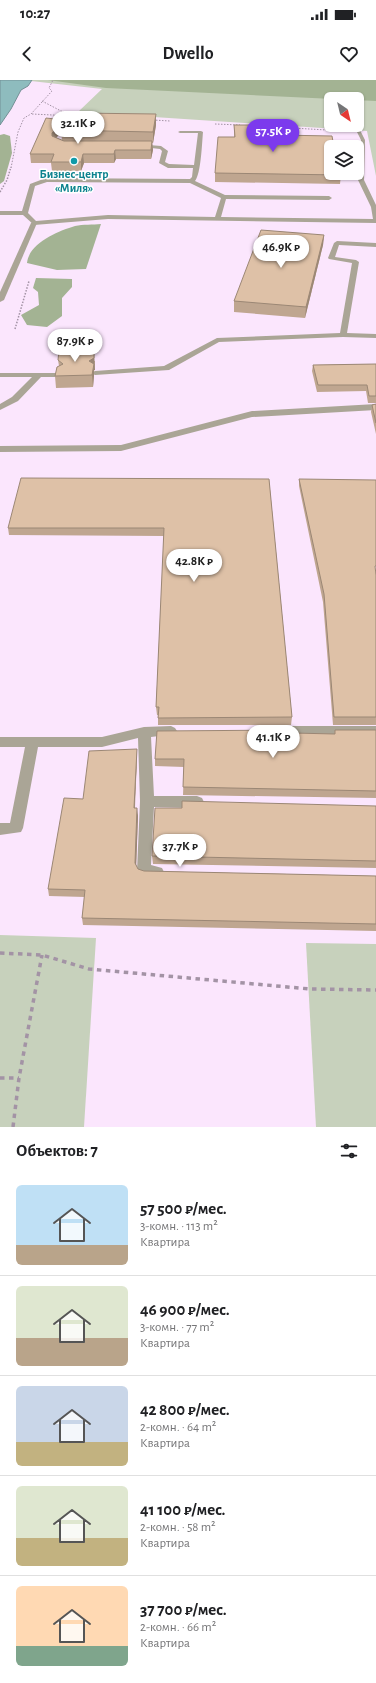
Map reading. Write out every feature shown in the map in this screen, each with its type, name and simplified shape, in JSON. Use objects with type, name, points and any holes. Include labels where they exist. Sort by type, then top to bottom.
[{"type":"street","points":[[180,132],[201,132],[195,177],[191,180]]},
{"type":"street","points":[[34,223],[101,217],[376,221],[374,208],[361,180],[363,140],[359,132]]},
{"type":"street","points":[[134,146],[161,148],[165,151],[162,163],[168,166],[197,166]]},
{"type":"street","points":[[25,213],[32,185],[46,180],[191,180],[224,197],[329,198]]},
{"type":"street","points":[[218,218],[224,197]]},
{"type":"street","points":[[0,213],[25,213],[34,223]]},
{"type":"street","points":[[0,300],[34,223]]},
{"type":"street","points":[[343,335],[356,262],[332,258],[337,243],[376,245]]},
{"type":"street","points":[[95,373],[166,368],[217,340],[343,335],[376,336]]},
{"type":"street","points":[[0,407],[15,399],[38,375]]},
{"type":"street","points":[[0,376],[59,375]]},
{"type":"street","points":[[0,449],[121,448],[252,414],[376,407]]},
{"type":"street","points":[[264,731],[376,731]]},
{"type":"street","points":[[0,742],[102,742],[144,732],[184,732]]},
{"type":"street","points":[[144,732],[147,801],[144,871],[167,872]]},
{"type":"street","points":[[0,828],[16,828],[33,741]]},
{"type":"street","points":[[147,801],[210,802]]},
{"type":"path","points":[[0,192],[7,180],[12,164],[18,132],[24,118],[31,114],[52,91],[49,88],[53,80]]},
{"type":"path","points":[[31,114],[76,116]]},
{"type":"path","points":[[0,953],[42,955],[89,969],[310,989],[376,990]]},
{"type":"path","points":[[13,1127],[19,1078],[42,955]]},
{"type":"path","points":[[0,1078],[19,1078]]},
{"type":"shaded area","points":[[0,80],[32,80],[28,86],[21,90],[11,109],[0,125]]},
{"type":"shaded area","points":[[48,80],[376,80],[376,101],[364,100],[364,92],[324,92],[324,98],[106,88]]},
{"type":"shaded area","points":[[376,80],[376,176],[367,131],[364,131],[364,92],[324,92],[324,128],[78,112],[102,89],[31,81]]},
{"type":"shaded area","points":[[4,134],[10,136],[12,153],[4,181],[0,184],[0,135]]},
{"type":"shaded area","points":[[101,224],[86,269],[57,270],[27,263],[33,249],[45,239],[75,226]]},
{"type":"shaded area","points":[[36,278],[72,279],[72,287],[62,298],[62,316],[47,327],[27,325],[21,315],[39,305],[38,292],[33,288]]},
{"type":"shaded area","points":[[0,935],[96,938],[84,1127],[0,1127]]},
{"type":"shaded area","points":[[306,943],[376,944],[376,1127],[316,1127]]},
{"type":"building","points":[[76,113],[156,114],[153,132],[61,130],[72,118],[74,118]]},
{"type":"building","points":[[46,118],[64,120],[52,133],[52,136],[64,141],[152,141],[151,150],[115,150],[114,154],[83,154],[81,162],[51,162],[54,154],[30,154]]},
{"type":"building","points":[[234,125],[276,125],[278,135],[332,136],[333,140],[324,140],[324,175],[215,173],[218,137],[235,137]]},
{"type":"building","points":[[261,230],[324,235],[306,307],[234,301]]},
{"type":"building","points":[[59,350],[94,350],[94,358],[89,361],[94,364],[92,375],[55,376],[57,367],[63,364],[58,360]]},
{"type":"building","points":[[376,364],[376,396],[369,396],[367,385],[318,385],[313,365]]},
{"type":"building","points":[[376,404],[376,423],[372,405]]},
{"type":"building","points":[[21,478],[269,479],[292,717],[158,718],[159,707],[156,707],[164,528],[8,528]]},
{"type":"building","points":[[299,479],[376,480],[376,717],[334,717],[324,594]]},
{"type":"building","points":[[293,730],[293,733],[335,734],[335,730],[376,730],[376,791],[183,787],[184,759],[155,759],[157,731]]},
{"type":"building","points":[[137,749],[134,808],[137,808],[135,863],[138,869],[144,871],[376,876],[376,924],[82,918],[85,890],[48,889],[64,798],[83,799],[89,751]]},
{"type":"building","points":[[182,801],[376,806],[376,861],[152,856],[155,808],[182,808]]},
{"type":"place","name":"Бизнес-центр «Миля»","points":[[74,161]]}]
